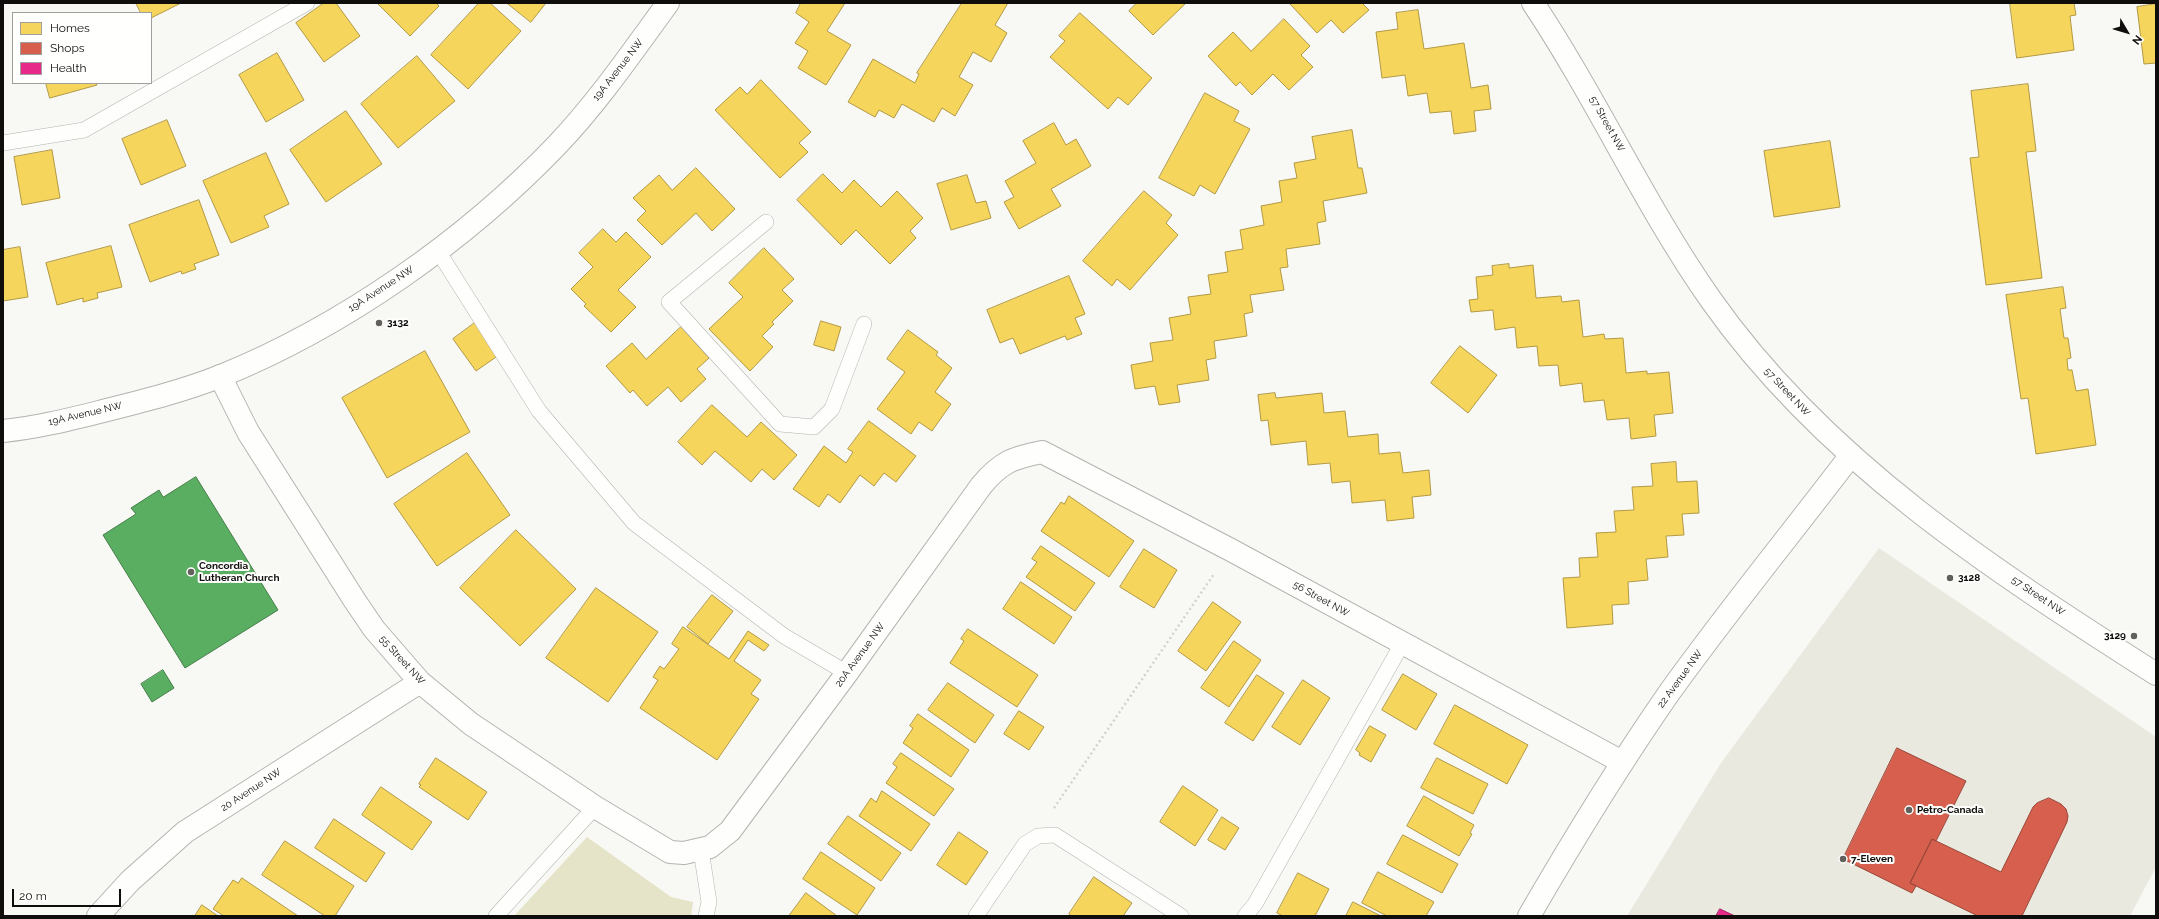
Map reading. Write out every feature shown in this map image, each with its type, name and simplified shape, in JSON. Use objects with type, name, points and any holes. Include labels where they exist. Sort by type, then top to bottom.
[{"type":"street","name":"19A Avenue NW","points":[[3,431],[89,414],[151,399],[220,376],[285,347],[349,311],[438,252],[520,181],[558,144],[607,84],[668,3]]},
{"type":"street","name":"57 Street NW","points":[[1534,3],[1567,55],[1671,239],[1712,301],[1768,372],[1807,415],[1892,492],[1940,528],[2017,582],[2156,674]]},
{"type":"street","name":"55 Street NW","points":[[220,376],[248,432],[355,601],[374,629],[420,682],[471,724],[596,807],[670,852],[684,853],[701,850]]},
{"type":"street","name":"56 Street NW","points":[[1016,457],[1042,452],[1231,550],[1622,762]]},
{"type":"street","name":"22 Avenue NW","points":[[1529,916],[1622,762],[1693,661],[1851,455]]},
{"type":"street","name":"20A Avenue NW","points":[[701,850],[710,847],[730,831],[994,470],[1016,457]]},
{"type":"street","name":"20 Avenue NW","points":[[98,916],[130,880],[185,832],[420,682]]},
{"type":"lane","points":[[3,143],[84,130],[308,3]]},
{"type":"lane","points":[[766,222],[669,302],[780,424],[814,428],[832,409],[864,324]]},
{"type":"lane","points":[[438,252],[539,411],[634,523],[784,636],[847,673]]},
{"type":"lane","points":[[1245,916],[1255,904],[1402,644]]},
{"type":"lane","points":[[496,916],[596,807]]},
{"type":"lane","points":[[976,916],[1025,844],[1038,836],[1055,835],[1180,916]]},
{"type":"lane","points":[[701,850],[709,902],[706,916]]},
{"type":"path","points":[[1038,836],[1054,809],[1231,550]]},
{"type":"shaded area","points":[[1879,548],[2156,737],[2156,867],[2130,916],[1627,916],[1721,763]]},
{"type":"green space","points":[[587,837],[671,897],[693,902],[691,916],[514,916]]},
{"type":"building: Homes","points":[[136,3],[181,3],[152,18],[152,12],[140,12]]},
{"type":"building: Homes","points":[[324,3],[336,3],[360,36],[324,62],[296,23]]},
{"type":"building: Homes","points":[[436,3],[439,6],[410,36],[378,4]]},
{"type":"building: Homes","points":[[479,3],[490,3],[521,31],[468,89],[431,55]]},
{"type":"building: Homes","points":[[507,3],[546,3],[531,22]]},
{"type":"building: Homes","points":[[801,3],[845,3],[827,31],[851,45],[826,85],[798,68],[808,51],[795,43],[809,22],[796,13]]},
{"type":"building: Homes","points":[[962,3],[1008,3],[995,25],[1007,33],[991,62],[973,52],[959,77],[973,85],[955,116],[942,108],[934,122],[902,104],[894,118],[879,110],[875,117],[848,102],[873,59],[915,83],[919,74],[917,73]]},
{"type":"building: Homes","points":[[1137,3],[1186,3],[1153,35],[1129,11]]},
{"type":"building: Homes","points":[[1362,3],[1369,10],[1343,33],[1331,20],[1317,33],[1290,4]]},
{"type":"building: Homes","points":[[2010,3],[2074,3],[2076,15],[2070,16],[2074,50],[2017,58]]},
{"type":"building: Homes","points":[[2156,4],[2156,63],[2144,64],[2137,7]]},
{"type":"building: Homes","points":[[1418,10],[1424,49],[1464,43],[1471,88],[1488,85],[1491,109],[1474,111],[1476,131],[1454,134],[1451,111],[1430,113],[1427,93],[1408,96],[1405,75],[1382,78],[1376,32],[1398,29],[1396,13]]},
{"type":"building: Homes","points":[[1080,13],[1152,78],[1128,105],[1118,97],[1108,109],[1050,57],[1065,41],[1059,36]]},
{"type":"building: Homes","points":[[1284,19],[1310,46],[1301,55],[1313,67],[1289,90],[1273,74],[1252,95],[1240,82],[1236,86],[1208,56],[1233,32],[1251,51]]},
{"type":"building: Homes","points":[[277,53],[304,100],[266,122],[239,75]]},
{"type":"building: Homes","points":[[417,56],[455,101],[398,148],[361,104]]},
{"type":"building: Homes","points":[[761,80],[811,132],[799,143],[808,152],[780,178],[715,110],[740,87],[747,94]]},
{"type":"building: Homes","points":[[46,84],[97,85],[50,98]]},
{"type":"building: Homes","points":[[2028,84],[2036,151],[2026,152],[2042,278],[1986,285],[1970,158],[1979,157],[1971,91]]},
{"type":"building: Homes","points":[[1205,93],[1239,111],[1234,121],[1250,129],[1215,194],[1200,185],[1194,196],[1159,178]]},
{"type":"building: Homes","points":[[346,111],[382,164],[326,202],[290,150]]},
{"type":"building: Homes","points":[[167,120],[186,166],[141,185],[122,139]]},
{"type":"building: Homes","points":[[1054,123],[1066,145],[1076,139],[1091,166],[1051,189],[1061,206],[1019,229],[1004,202],[1014,197],[1005,181],[1036,163],[1023,141]]},
{"type":"building: Homes","points":[[1352,130],[1358,168],[1362,168],[1367,193],[1323,201],[1326,221],[1317,223],[1320,244],[1286,249],[1288,267],[1280,268],[1284,290],[1250,295],[1253,312],[1244,314],[1247,336],[1214,341],[1216,358],[1206,360],[1209,380],[1177,385],[1180,402],[1159,405],[1155,386],[1135,389],[1131,365],[1153,361],[1150,343],[1173,340],[1169,318],[1191,314],[1188,297],[1211,294],[1208,275],[1228,272],[1225,252],[1243,249],[1240,230],[1264,225],[1261,206],[1282,202],[1279,181],[1297,178],[1294,163],[1316,159],[1312,137]]},
{"type":"building: Homes","points":[[1830,141],[1840,207],[1774,217],[1764,151]]},
{"type":"building: Homes","points":[[52,150],[60,198],[22,205],[14,157]]},
{"type":"building: Homes","points":[[266,153],[289,204],[264,216],[269,227],[231,243],[203,181]]},
{"type":"building: Homes","points":[[696,168],[735,209],[712,231],[696,213],[662,245],[637,220],[646,211],[633,198],[659,175],[672,190]]},
{"type":"building: Homes","points":[[823,174],[842,193],[854,180],[881,207],[897,191],[923,218],[910,231],[916,238],[890,264],[856,230],[841,245],[797,200]]},
{"type":"building: Homes","points":[[967,175],[976,203],[986,201],[991,218],[951,230],[937,184]]},
{"type":"building: Homes","points":[[1144,191],[1172,215],[1166,223],[1178,235],[1130,290],[1117,279],[1112,286],[1083,261]]},
{"type":"building: Homes","points":[[199,200],[219,255],[194,264],[196,269],[182,274],[181,271],[150,282],[129,225]]},
{"type":"building: Homes","points":[[603,229],[616,242],[626,232],[651,257],[618,290],[636,307],[611,332],[584,306],[586,304],[571,289],[593,267],[579,253]]},
{"type":"building: Homes","points":[[111,246],[122,287],[97,293],[98,298],[83,302],[83,298],[57,305],[46,263]]},
{"type":"building: Homes","points":[[20,247],[28,297],[3,301],[3,250]]},
{"type":"building: Homes","points":[[764,248],[794,279],[782,290],[793,301],[772,322],[774,324],[762,336],[773,347],[750,371],[709,329],[743,297],[729,283]]},
{"type":"building: Homes","points":[[1509,264],[1509,268],[1533,265],[1536,298],[1561,296],[1562,302],[1579,300],[1583,337],[1604,334],[1605,339],[1623,338],[1626,373],[1647,371],[1647,374],[1669,372],[1673,413],[1654,415],[1656,436],[1631,439],[1629,418],[1607,420],[1604,400],[1584,402],[1582,383],[1560,386],[1558,365],[1539,366],[1537,346],[1517,348],[1515,327],[1495,330],[1493,310],[1471,312],[1469,300],[1478,299],[1476,277],[1493,275],[1492,266]]},
{"type":"building: Homes","points":[[1069,276],[1085,314],[1075,318],[1082,334],[1067,340],[1065,336],[1020,354],[1013,338],[1000,343],[987,310]]},
{"type":"building: Homes","points":[[2063,287],[2066,308],[2060,309],[2064,338],[2068,338],[2071,358],[2067,359],[2068,370],[2072,370],[2076,391],[2088,389],[2096,445],[2036,454],[2028,398],[2021,399],[2006,295]]},
{"type":"building: Homes","points":[[821,321],[841,327],[834,351],[814,345]]},
{"type":"building: Homes","points":[[476,322],[499,355],[476,371],[453,339]]},
{"type":"building: Homes","points":[[681,327],[709,358],[697,369],[706,379],[681,402],[668,387],[647,406],[633,390],[630,393],[606,366],[632,343],[646,359]]},
{"type":"building: Homes","points":[[908,330],[938,352],[936,355],[952,368],[935,392],[951,404],[932,431],[919,422],[911,434],[877,409],[905,372],[887,359]]},
{"type":"building: Homes","points":[[1460,346],[1497,375],[1468,413],[1431,383]]},
{"type":"building: Homes","points":[[425,351],[470,432],[387,478],[342,398]]},
{"type":"building: Homes","points":[[1275,393],[1276,398],[1322,393],[1324,413],[1345,411],[1348,437],[1378,434],[1379,454],[1400,452],[1403,473],[1429,470],[1431,495],[1412,497],[1414,518],[1387,521],[1385,500],[1352,503],[1350,481],[1332,483],[1330,463],[1308,465],[1306,441],[1271,445],[1268,420],[1261,421],[1258,395]]},
{"type":"building: Homes","points":[[712,405],[747,437],[761,422],[797,455],[774,480],[762,469],[751,482],[715,451],[702,465],[678,442]]},
{"type":"building: Homes","points":[[869,421],[916,456],[896,482],[884,473],[874,486],[860,475],[840,503],[828,494],[819,507],[793,489],[824,446],[846,463],[853,452],[848,449]]},
{"type":"building: Homes","points":[[467,453],[510,515],[437,566],[394,504]]},
{"type":"building: Homes","points":[[1676,462],[1677,482],[1697,481],[1699,513],[1682,514],[1684,535],[1666,536],[1668,557],[1646,559],[1648,580],[1628,582],[1629,604],[1612,605],[1613,624],[1567,628],[1563,578],[1580,577],[1579,558],[1598,557],[1596,533],[1616,532],[1614,511],[1634,510],[1632,487],[1653,486],[1651,464]]},
{"type":"building: Homes","points":[[1069,496],[1134,541],[1109,577],[1041,531],[1061,502],[1064,504]]},
{"type":"building: Homes","points":[[516,530],[576,589],[520,646],[460,588]]},
{"type":"building: Homes","points":[[1041,546],[1095,583],[1075,611],[1026,577],[1037,562],[1032,559]]},
{"type":"building: Homes","points":[[1144,549],[1177,570],[1154,608],[1120,587]]},
{"type":"building: Homes","points":[[1021,582],[1072,617],[1054,644],[1003,609]]},
{"type":"building: Homes","points":[[596,588],[658,632],[608,702],[546,658]]},
{"type":"building: Homes","points":[[712,595],[733,611],[708,644],[687,627]]},
{"type":"building: Homes","points":[[1213,602],[1241,622],[1206,671],[1178,651]]},
{"type":"building: Homes","points":[[683,627],[729,659],[748,631],[769,645],[764,651],[748,640],[734,661],[761,680],[751,694],[759,699],[717,760],[640,708],[658,680],[653,677],[660,666],[664,669],[679,649],[672,644]]},
{"type":"building: Homes","points":[[968,629],[1038,675],[1017,707],[950,663],[964,641],[961,639]]},
{"type":"building: Homes","points":[[1234,641],[1261,660],[1229,707],[1201,688]]},
{"type":"building: Homes","points":[[1403,674],[1437,694],[1416,730],[1382,710]]},
{"type":"building: Homes","points":[[1257,675],[1284,693],[1253,741],[1225,723]]},
{"type":"building: Homes","points":[[1303,680],[1330,698],[1300,745],[1272,727]]},
{"type":"building: Homes","points":[[948,683],[994,715],[975,743],[928,710]]},
{"type":"building: Homes","points":[[1455,705],[1528,745],[1507,784],[1434,744]]},
{"type":"building: Homes","points":[[1019,711],[1044,727],[1029,750],[1004,734]]},
{"type":"building: Homes","points":[[918,714],[969,750],[951,777],[903,743],[913,728],[910,726]]},
{"type":"building: Homes","points":[[1370,726],[1386,735],[1371,762],[1359,755],[1360,753],[1356,750]]},
{"type":"building: Homes","points":[[901,753],[954,789],[934,816],[886,783],[897,767],[893,764]]},
{"type":"building: Homes","points":[[436,758],[487,792],[468,820],[419,787],[421,785],[419,784]]},
{"type":"building: Homes","points":[[1437,758],[1488,784],[1473,814],[1421,788]]},
{"type":"building: Homes","points":[[1183,786],[1218,810],[1195,846],[1160,822]]},
{"type":"building: Homes","points":[[381,787],[432,822],[412,850],[362,815]]},
{"type":"building: Homes","points":[[882,791],[930,824],[911,851],[859,816],[871,798],[876,802]]},
{"type":"building: Homes","points":[[1424,796],[1474,825],[1470,833],[1472,834],[1459,856],[1407,826]]},
{"type":"building: Homes","points":[[848,816],[901,853],[881,881],[828,844]]},
{"type":"building: Homes","points":[[1222,817],[1239,828],[1225,850],[1208,840]]},
{"type":"building: Homes","points":[[334,819],[385,853],[366,882],[315,848]]},
{"type":"building: Homes","points":[[959,832],[988,852],[966,885],[937,865]]},
{"type":"building: Homes","points":[[1403,835],[1458,864],[1442,893],[1387,864]]},
{"type":"building: Homes","points":[[285,841],[354,886],[335,916],[325,916],[262,875]]},
{"type":"building: Homes","points":[[821,852],[875,888],[857,915],[803,879]]},
{"type":"building: Homes","points":[[1378,872],[1434,902],[1426,916],[1387,916],[1362,903]]},
{"type":"building: Homes","points":[[1298,873],[1329,889],[1315,916],[1283,916],[1277,913]]},
{"type":"building: Homes","points":[[1094,877],[1132,903],[1123,916],[1072,916],[1069,914]]},
{"type":"building: Homes","points":[[242,878],[298,916],[224,916],[213,909],[233,880],[238,883]]},
{"type":"building: Homes","points":[[806,893],[837,916],[789,916]]},
{"type":"building: Homes","points":[[1353,902],[1381,916],[1346,916]]},
{"type":"building: Homes","points":[[202,905],[218,916],[195,916]]},
{"type":"building: Shops","name":"Petro-Canada","points":[[1897,748],[1966,781],[1936,841],[1932,839],[1910,883],[1916,886],[1912,893],[1843,859]]},
{"type":"building: Shops","name":"Petro-Canada","points":[[2049,798],[2061,804],[2066,809],[2068,816],[2067,822],[2022,916],[1978,916],[1910,883],[1932,839],[2001,872],[2033,807],[2037,803]]},
{"type":"building: Health","points":[[1720,909],[1735,916],[1716,916]]},
{"type":"building: Public","name":"Concordia Lutheran Church","points":[[196,477],[278,610],[185,668],[103,535],[136,514],[131,508],[159,490],[163,497]]},
{"type":"building: Public","points":[[163,670],[174,688],[152,702],[141,684]]},
{"type":"place","name":"3132","points":[[379,323]]},
{"type":"place","name":"Concordia Lutheran Church","points":[[191,572]]},
{"type":"place","name":"3128","points":[[1950,578]]},
{"type":"place","name":"3129","points":[[2134,636]]},
{"type":"place","name":"Petro-Canada","points":[[1909,810]]},
{"type":"place","name":"7-Eleven","points":[[1843,859]]}]
